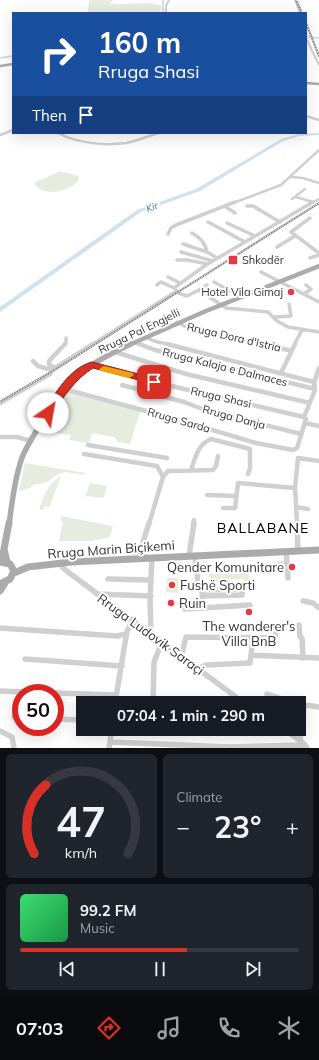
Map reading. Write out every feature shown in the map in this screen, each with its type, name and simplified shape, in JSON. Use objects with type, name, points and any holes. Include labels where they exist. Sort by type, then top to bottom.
[{"type":"main road","points":[[0,66],[12,64]]},
{"type":"main road","points":[[307,83],[319,84]]},
{"type":"main road","name":"Rruga Pal Engjelli","points":[[0,559],[4,550],[19,469],[26,450],[64,389],[74,377],[115,352],[177,322],[239,296],[319,266]]},
{"type":"main road","name":"Rruga Pal Engjelli","points":[[4,550],[6,563],[14,569],[14,574]]},
{"type":"main road","name":"Rruga Marin Biçikemi","points":[[6,563],[28,567],[61,563],[144,558],[319,550]]},
{"type":"main road","name":"Rruga Marin Biçikemi","points":[[0,591],[2,584],[13,578],[14,574],[28,567]]},
{"type":"street","points":[[166,12],[166,6],[169,0]]},
{"type":"street","points":[[295,0],[300,12]]},
{"type":"street","points":[[307,40],[319,65]]},
{"type":"street","points":[[307,116],[319,120]]},
{"type":"street","points":[[0,135],[12,130]]},
{"type":"street","points":[[61,134],[77,140],[119,143],[130,142],[157,134]]},
{"type":"street","points":[[168,234],[174,226],[281,184],[319,150]]},
{"type":"street","points":[[290,177],[302,178],[319,183]]},
{"type":"street","points":[[292,199],[305,189]]},
{"type":"street","points":[[296,197],[313,202]]},
{"type":"street","points":[[0,404],[50,374],[53,369],[175,290],[180,283],[208,264],[319,198]]},
{"type":"street","points":[[228,205],[226,207],[235,213]]},
{"type":"street","points":[[247,206],[253,206],[280,222]]},
{"type":"street","points":[[310,218],[292,231],[295,236],[319,254],[310,258]]},
{"type":"street","points":[[208,222],[245,242]]},
{"type":"street","points":[[227,223],[255,236]]},
{"type":"street","points":[[192,233],[201,238],[206,246],[207,252]]},
{"type":"street","points":[[277,247],[295,236]]},
{"type":"street","points":[[183,244],[207,252],[218,258]]},
{"type":"street","points":[[181,252],[213,261]]},
{"type":"street","points":[[178,260],[208,264]]},
{"type":"street","points":[[261,272],[319,302]]},
{"type":"street","points":[[168,277],[180,283]]},
{"type":"street","name":"Rruga Pal Engjelli","points":[[158,285],[161,282],[187,296],[207,285]]},
{"type":"street","points":[[214,282],[239,296]]},
{"type":"street","points":[[304,294],[311,289],[306,285]]},
{"type":"street","points":[[198,290],[229,309],[264,311],[271,313],[277,321],[285,326],[319,332]]},
{"type":"street","points":[[275,317],[291,316],[289,304]]},
{"type":"street","name":"Rruga Dora d'Istria","points":[[177,322],[184,326],[292,351]]},
{"type":"street","points":[[281,373],[302,330]]},
{"type":"street","points":[[146,337],[154,341],[314,382]]},
{"type":"street","points":[[53,369],[49,364],[49,360],[66,343],[66,338]]},
{"type":"street","name":"Rruga Kalaja e Dalmaces","points":[[135,343],[154,350],[315,389]]},
{"type":"street","points":[[115,352],[186,374],[310,403]]},
{"type":"street","points":[[34,361],[38,366],[53,369]]},
{"type":"street","name":"Rruga Shasi","points":[[92,365],[304,417]]},
{"type":"street","points":[[301,434],[306,419],[304,417],[315,389],[314,382],[319,368]]},
{"type":"street","name":"Rruga Danja","points":[[122,385],[184,402],[205,410],[301,434]]},
{"type":"street","name":"Rruga Sarda","points":[[64,389],[163,415],[256,443],[295,450],[301,434]]},
{"type":"street","points":[[305,423],[319,426]]},
{"type":"street","points":[[0,437],[17,437],[31,441]]},
{"type":"street","points":[[191,470],[201,446],[210,439],[250,449],[250,468],[248,474]]},
{"type":"street","points":[[88,445],[168,458]]},
{"type":"street","points":[[84,454],[154,465],[157,466],[159,472],[163,476]]},
{"type":"street","points":[[154,465],[157,456]]},
{"type":"street","points":[[144,558],[143,542],[163,476],[170,470],[214,470],[218,456]]},
{"type":"street","points":[[298,551],[295,488],[298,458],[319,461]]},
{"type":"street","points":[[224,508],[234,508],[237,484],[239,483],[295,488]]},
{"type":"street","points":[[207,495],[236,496]]},
{"type":"street","points":[[296,507],[308,508]]},
{"type":"street","points":[[194,520],[192,556],[198,583],[202,593],[203,607]]},
{"type":"street","points":[[286,551],[288,578]]},
{"type":"street","points":[[151,632],[152,558]]},
{"type":"street","name":"Rruga Ludovik Saraçi","points":[[61,563],[62,567],[96,594],[151,632],[181,657],[235,696]]},
{"type":"street","points":[[277,565],[286,565]]},
{"type":"street","points":[[108,579],[151,580]]},
{"type":"street","points":[[242,589],[242,594],[202,593],[242,589]]},
{"type":"street","points":[[96,594],[151,596]]},
{"type":"street","points":[[303,601],[313,603],[319,608]]},
{"type":"street","points":[[185,609],[250,605]]},
{"type":"street","points":[[64,693],[116,696],[126,634],[128,626],[133,620]]},
{"type":"street","points":[[299,625],[300,637],[302,638],[303,658]]},
{"type":"street","points":[[181,657],[186,637],[275,637],[277,627]]},
{"type":"street","points":[[0,628],[117,636],[126,634]]},
{"type":"street","points":[[198,669],[206,665],[248,663],[251,661],[253,638]]},
{"type":"street","points":[[153,696],[154,662],[162,642]]},
{"type":"street","points":[[251,655],[319,658]]},
{"type":"street","points":[[25,659],[122,666]]},
{"type":"street","points":[[0,691],[12,691]]},
{"type":"street","points":[[267,694],[273,696]]},
{"type":"street","points":[[306,706],[319,707]]},
{"type":"street","points":[[64,719],[76,720]]},
{"type":"street","points":[[0,731],[12,737],[14,748]]},
{"type":"street","points":[[293,736],[306,747]]},
{"type":"street","points":[[299,740],[301,736]]},
{"type":"street","points":[[110,745],[306,747]]},
{"type":"shaded area","points":[[89,0],[114,0],[109,3],[116,4],[151,3],[162,6],[159,12],[88,11]]},
{"type":"shaded area","points":[[60,171],[79,176],[79,180],[69,188],[56,192],[43,191],[34,183]]},
{"type":"shaded area","points":[[67,391],[134,409],[140,412],[130,444],[118,442],[114,437],[92,433],[89,443],[69,440],[71,435],[55,433],[66,408],[58,406]]},
{"type":"shaded area","points":[[25,463],[85,473],[84,475],[65,472],[58,474],[47,482],[33,485],[30,488],[19,491]]},
{"type":"shaded area","points":[[60,477],[49,507],[45,506],[43,510],[39,509],[44,495],[49,487]]},
{"type":"shaded area","points":[[90,483],[107,486],[104,497],[85,497]]},
{"type":"shaded area","points":[[61,516],[113,526],[110,537],[92,541],[59,541],[63,522],[61,522]]},
{"type":"shaded area","points":[[240,566],[248,566],[250,581],[244,581],[243,579],[210,580],[209,574],[238,573],[237,568]]},
{"type":"shaded area","name":"Fushë Sporti","points":[[167,578],[178,578],[178,593],[166,592]]},
{"type":"waterway","points":[[163,0],[163,12]]},
{"type":"waterway","points":[[307,37],[319,38]]},
{"type":"waterway","points":[[0,58],[12,56]]},
{"type":"waterway","name":"Kir","points":[[0,310],[139,211],[198,190],[282,140],[299,135],[319,134]]},
{"type":"railway","points":[[296,0],[302,12]]},
{"type":"railway","points":[[307,26],[319,56]]},
{"type":"railway","points":[[0,402],[56,369],[319,203]]},
{"type":"slow traffic","points":[[104,369],[129,375]]},
{"type":"place","name":"Shkodër","points":[[233,260]]},
{"type":"place","name":"Hotel Vila Gimaj","points":[[291,292]]},
{"type":"place","name":"Qender Komunitare","points":[[292,567]]},
{"type":"place","name":"Fushë Sporti","points":[[172,585]]},
{"type":"place","name":"Ruin","points":[[171,603]]},
{"type":"place","name":"The wanderer's Villa BnB","points":[[249,612]]},
{"type":"district","name":"BALLABANE","points":[[263,528]]},
{"type":"route","points":[[48,413],[69,382],[80,372],[92,365],[154,382]]}]
